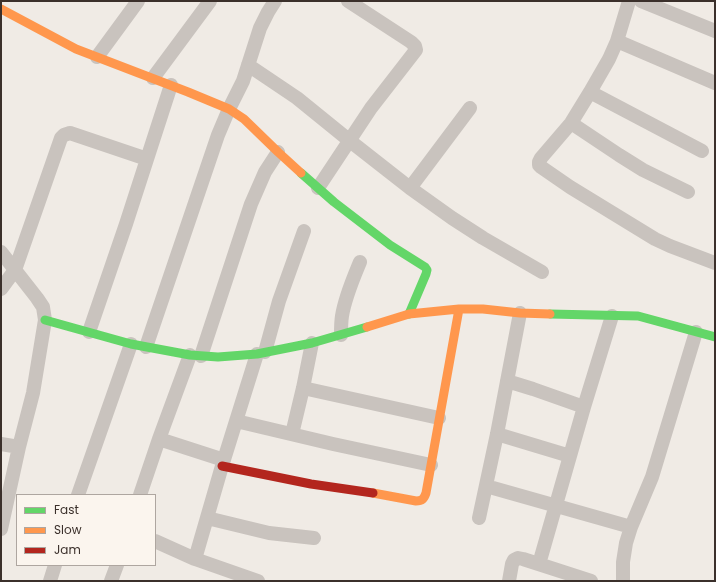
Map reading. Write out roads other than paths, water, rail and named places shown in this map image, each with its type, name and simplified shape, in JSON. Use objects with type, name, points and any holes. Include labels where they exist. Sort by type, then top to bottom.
[{"type":"street","points":[[1,5],[4,1]]},
{"type":"street","points":[[98,57],[138,1]]},
{"type":"street","points":[[153,78],[210,1]]},
{"type":"street","points":[[146,346],[218,135],[243,81],[260,28],[275,1]]},
{"type":"street","points":[[318,188],[371,108],[416,50],[415,46],[411,42],[348,1]]},
{"type":"street","points":[[629,1],[618,41],[590,92],[571,122],[541,158],[539,165],[570,187],[655,239],[715,262]]},
{"type":"street","points":[[641,1],[715,32]]},
{"type":"street","points":[[1,9],[76,49],[229,109],[244,120],[334,202],[390,245],[425,267],[427,270],[426,274],[409,314]]},
{"type":"street","points":[[618,41],[715,83]]},
{"type":"street","points":[[248,65],[297,98],[410,188],[452,218],[542,272]]},
{"type":"street","points":[[89,332],[171,85]]},
{"type":"street","points":[[590,92],[702,152]]},
{"type":"street","points":[[410,188],[470,108]]},
{"type":"street","points":[[571,122],[643,170],[688,192]]},
{"type":"street","points":[[1,289],[15,270],[61,138],[64,135],[70,134],[147,158]]},
{"type":"street","points":[[140,494],[159,439],[196,356],[251,204],[265,172],[278,152]]},
{"type":"street","points":[[195,559],[236,421],[304,231]]},
{"type":"street","points":[[1,252],[37,298],[43,308],[45,320],[33,394],[5,498],[1,529]]},
{"type":"street","points":[[341,335],[342,316],[346,300],[351,282],[360,262]]},
{"type":"street","points":[[159,439],[223,463],[311,484],[421,501],[426,494],[459,309]]},
{"type":"street","points":[[45,320],[131,344],[196,356],[218,357],[261,353],[312,343],[409,314],[459,309],[638,316],[715,337]]},
{"type":"street","points":[[479,518],[497,434],[520,312]]},
{"type":"street","points":[[539,564],[612,316]]},
{"type":"street","points":[[623,581],[623,562],[626,543],[631,527],[652,477],[696,332]]},
{"type":"street","points":[[292,434],[312,343]]},
{"type":"street","points":[[78,494],[131,344]]},
{"type":"street","points":[[507,381],[584,407]]},
{"type":"street","points":[[303,388],[439,418]]},
{"type":"street","points":[[236,421],[431,465]]},
{"type":"street","points":[[497,434],[570,456]]},
{"type":"street","points":[[1,444],[19,446]]},
{"type":"street","points":[[486,486],[631,527]]},
{"type":"street","points":[[207,518],[269,532],[314,538]]},
{"type":"street","points":[[156,541],[195,559],[258,581]]},
{"type":"street","points":[[509,581],[512,564],[514,560],[518,558],[539,564],[568,577],[591,581]]},
{"type":"street","points":[[50,581],[55,566]]},
{"type":"street","points":[[111,581],[117,566]]}]
